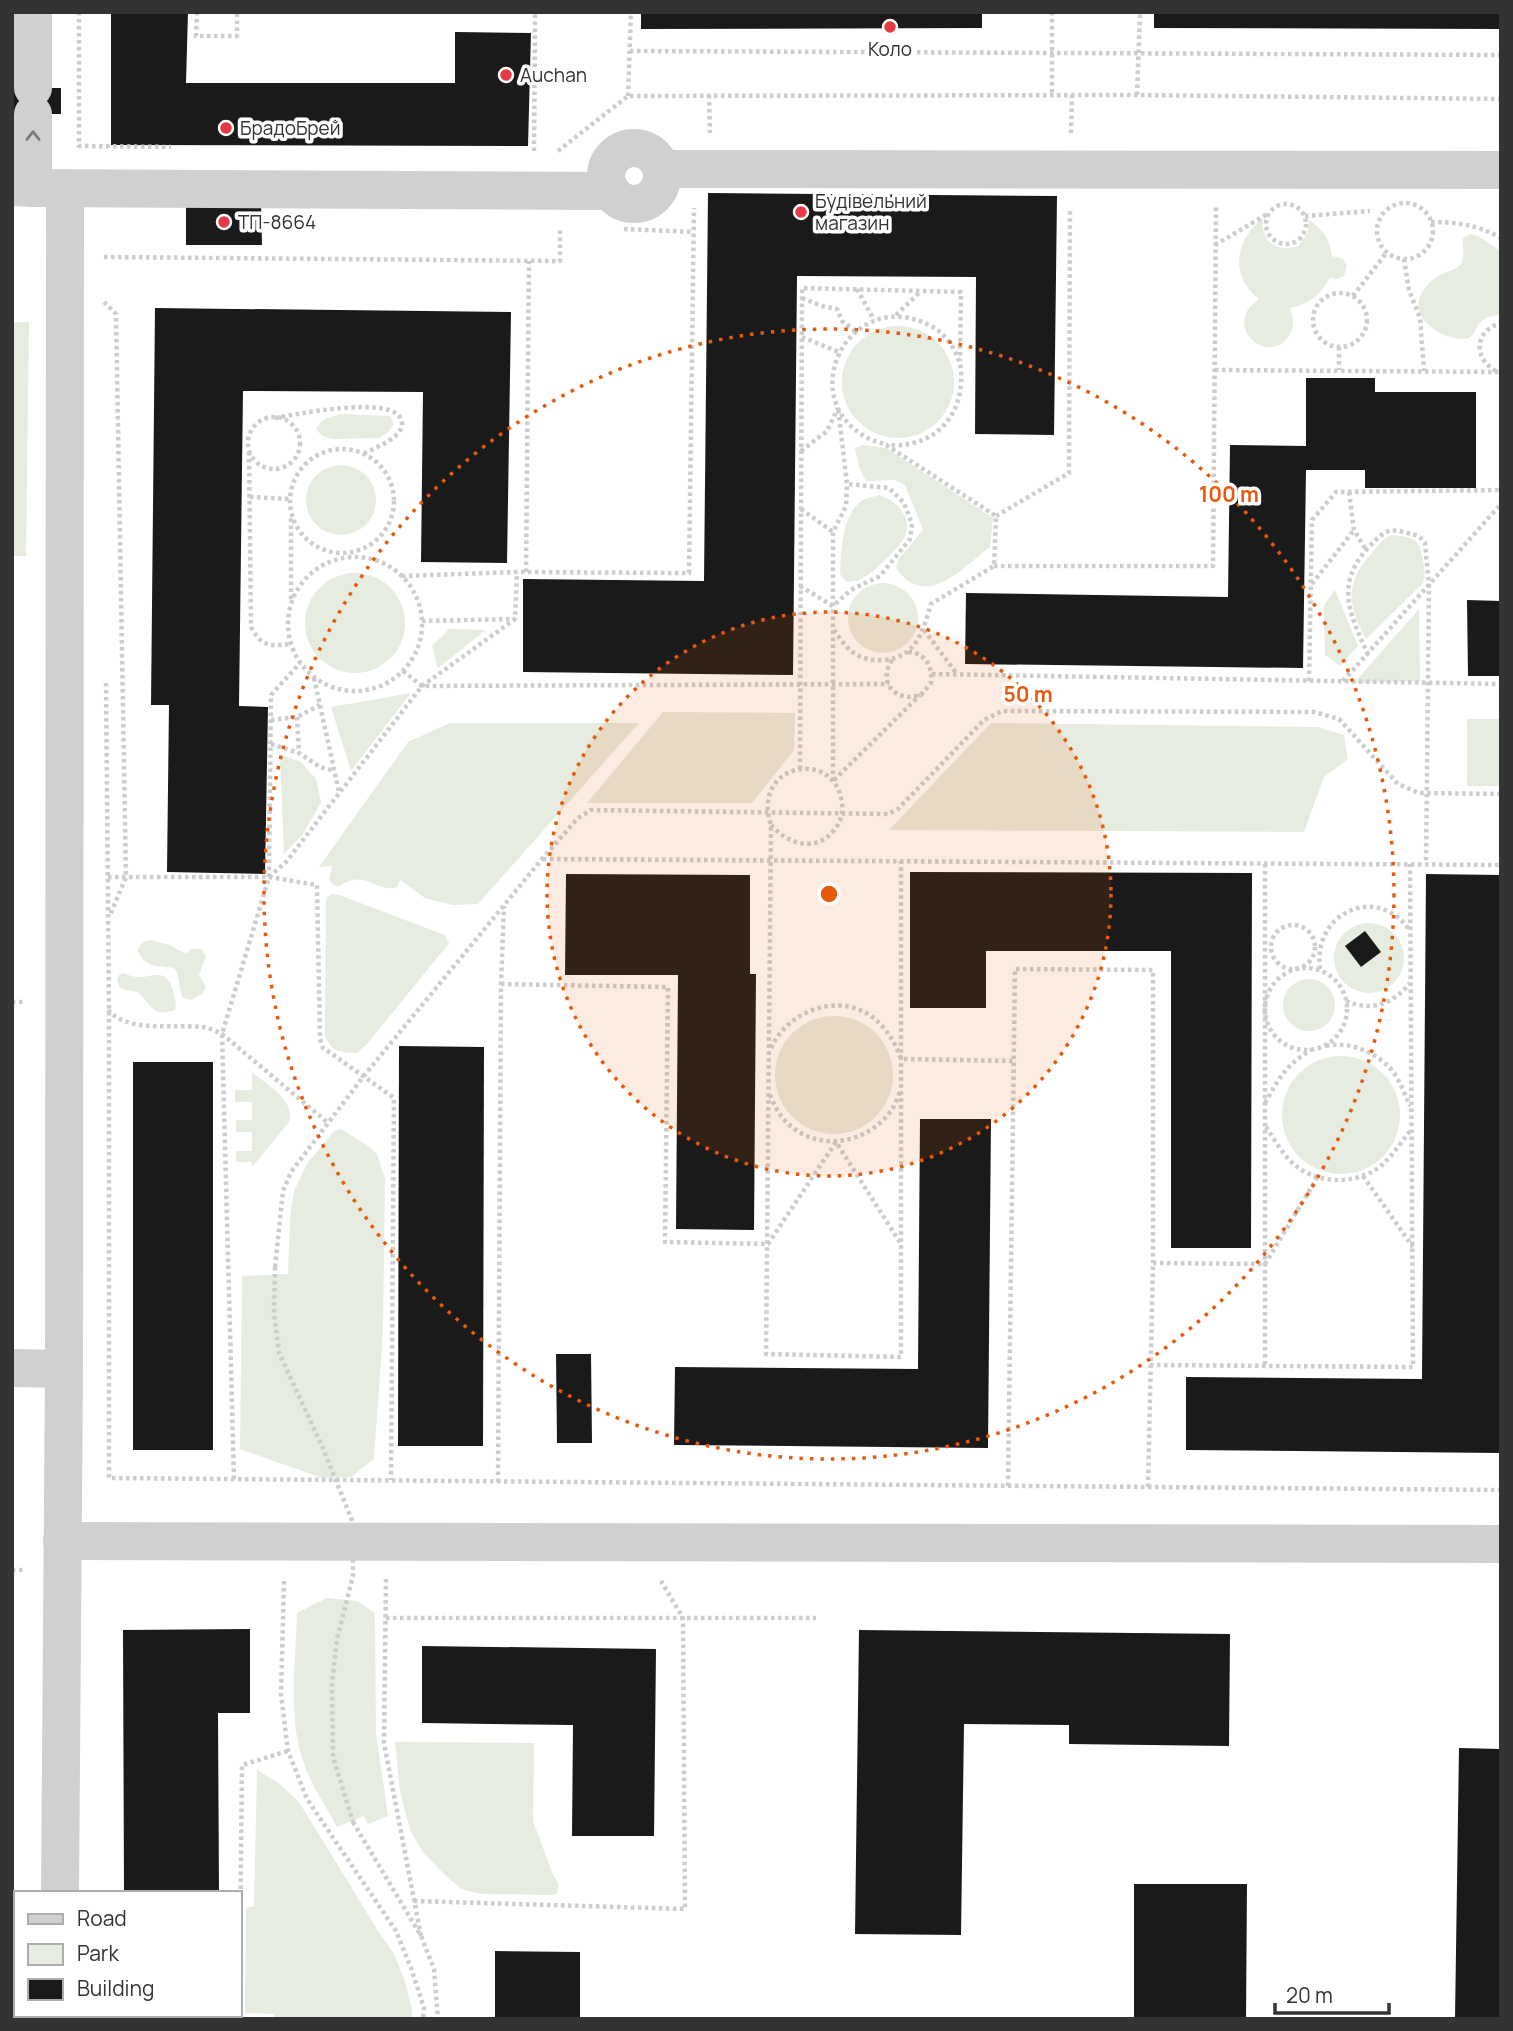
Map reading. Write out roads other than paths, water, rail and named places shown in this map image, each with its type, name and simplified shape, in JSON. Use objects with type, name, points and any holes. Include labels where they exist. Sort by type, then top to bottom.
[{"type":"street","points":[[33,12],[28,81],[37,188],[64,1369],[61,1891]]},
{"type":"street","points":[[37,188],[611,191],[626,203],[636,204],[653,197],[662,179],[662,169],[1501,170]]},
{"type":"street","points":[[12,1368],[64,1369]]},
{"type":"street","points":[[62,1556],[1501,1544]]},
{"type":"place","name":"Коло","points":[[890,27]]},
{"type":"place","name":"Auchan","points":[[506,75]]},
{"type":"place","name":"БрадоБрей","points":[[226,128]]},
{"type":"place","name":"Будівельний магазин","points":[[801,212]]},
{"type":"place","name":"ТП-8664","points":[[224,222]]}]
